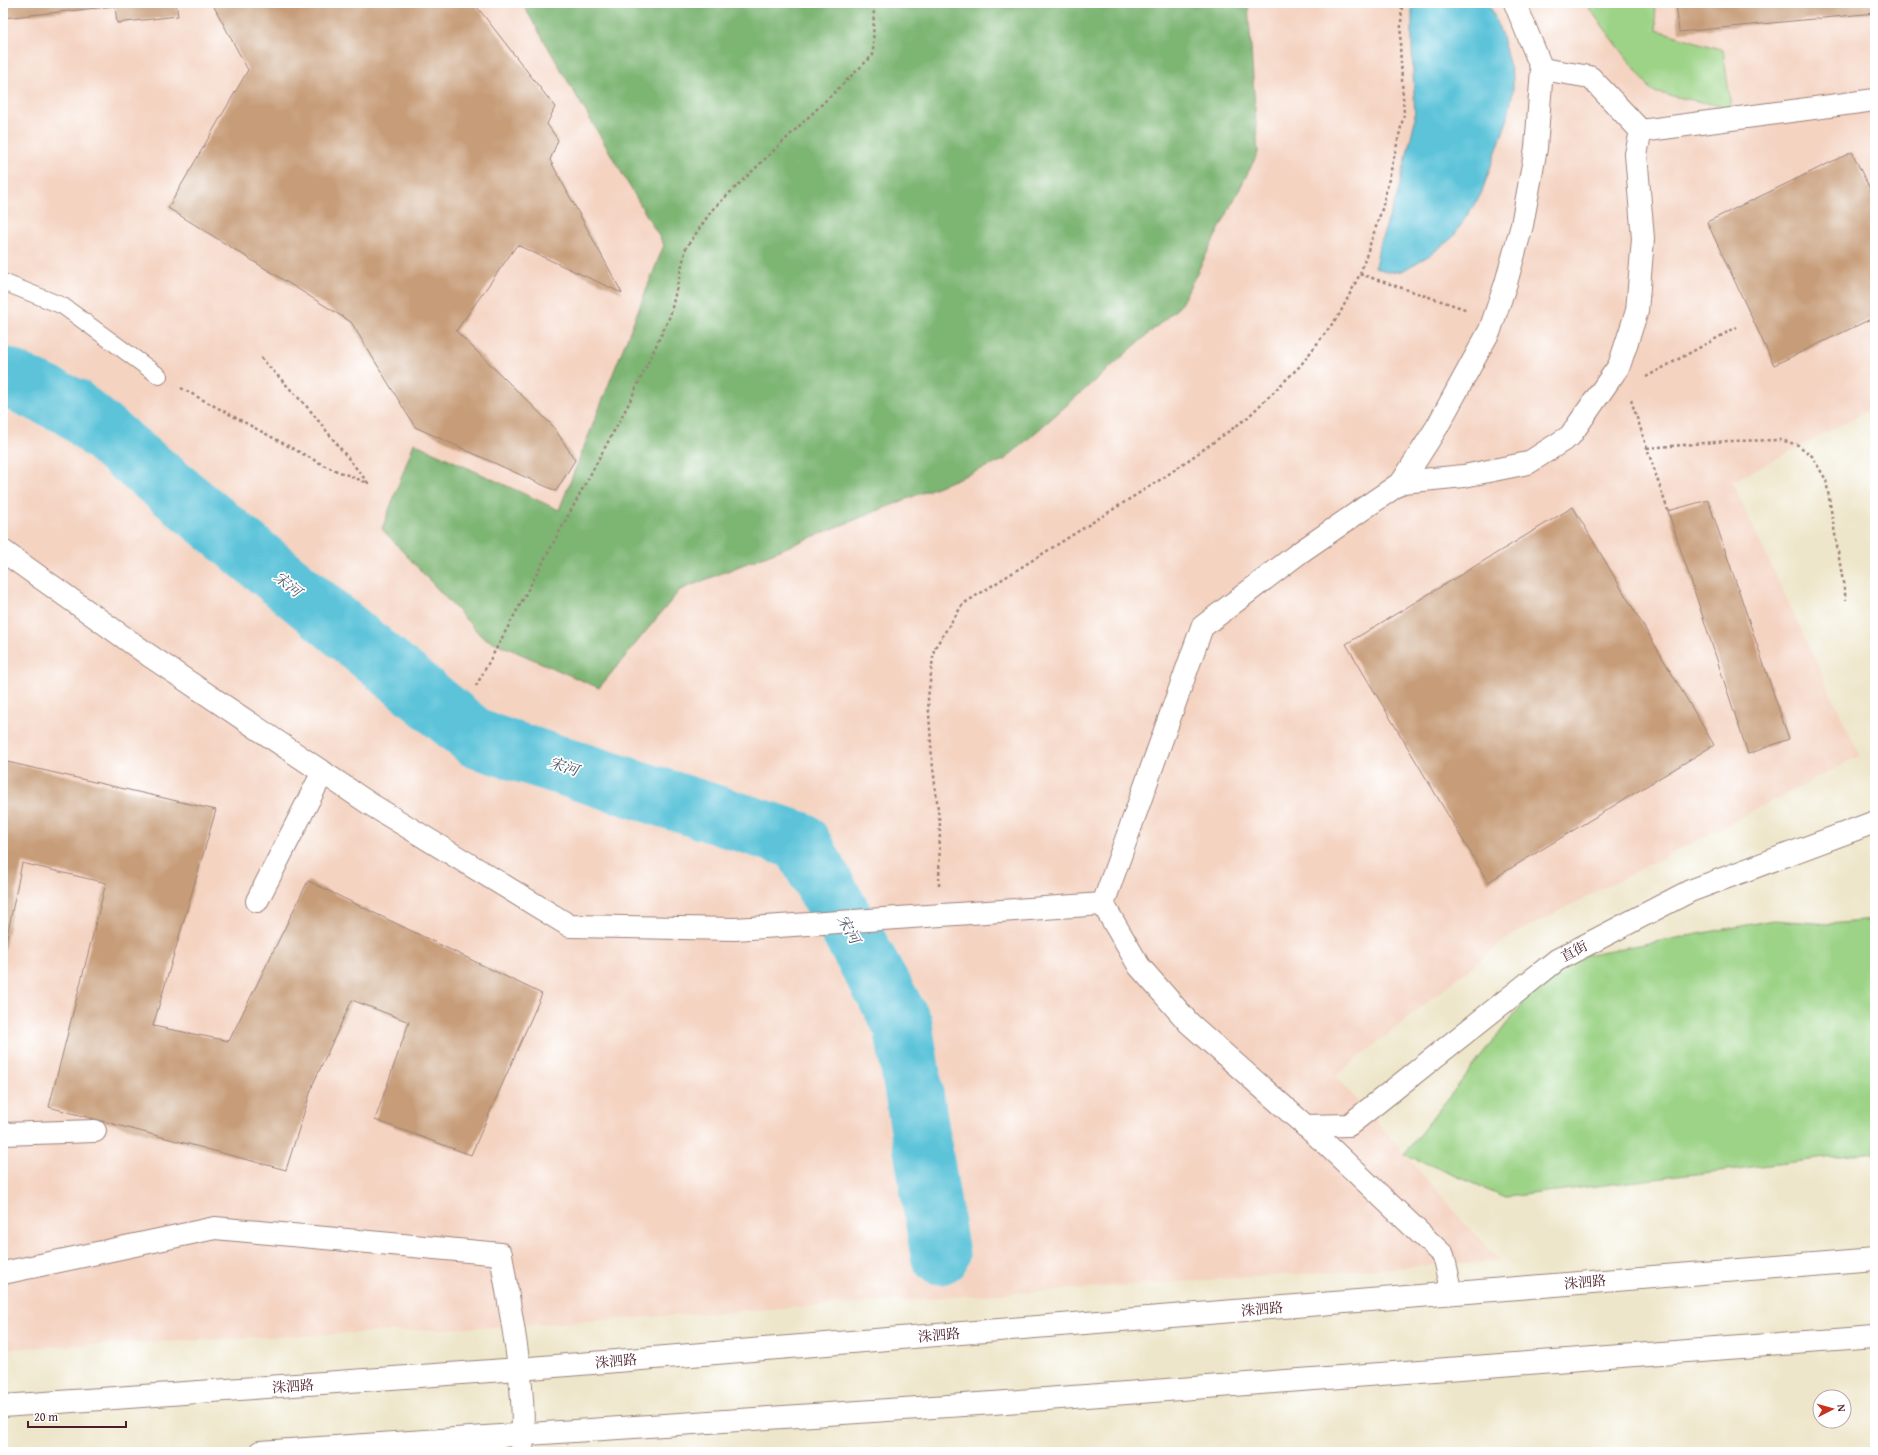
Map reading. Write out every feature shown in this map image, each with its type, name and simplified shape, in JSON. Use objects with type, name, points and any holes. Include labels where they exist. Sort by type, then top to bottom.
[{"type":"street","points":[[1452,1293],[1443,1255],[1305,1126],[1189,1023],[1139,966],[1103,904],[1202,627],[1299,553],[1402,482],[1437,428],[1490,330],[1506,283],[1522,225],[1536,148],[1542,69],[1515,3]]},
{"type":"street","points":[[1542,69],[1590,77],[1641,131]]},
{"type":"street","points":[[1641,131],[1875,100]]},
{"type":"street","points":[[1402,482],[1464,476],[1528,463],[1570,436],[1619,366],[1637,311],[1643,239],[1636,154],[1641,131]]},
{"type":"street","points":[[3,551],[150,656],[370,804],[570,926],[735,929],[1103,904]]},
{"type":"street","points":[[257,901],[323,772]]},
{"type":"street","name":"直街","points":[[1305,1126],[1348,1125],[1557,960],[1690,891],[1875,822]]},
{"type":"street","points":[[3,1134],[95,1131]]},
{"type":"street","points":[[3,1273],[215,1228],[501,1254],[518,1369],[523,1443]]},
{"type":"street","name":"洙泗路","points":[[3,1406],[518,1369],[1875,1258]]},
{"type":"street","points":[[260,1452],[523,1443],[993,1403],[1875,1337]]},
{"type":"lane","points":[[3,282],[63,306],[159,376]]},
{"type":"path","points":[[476,686],[628,405],[670,316],[686,248],[712,210],[873,55],[874,3]]},
{"type":"path","points":[[940,914],[938,874],[940,826],[932,759],[928,698],[934,649],[963,604],[1166,476],[1246,420],[1304,360],[1339,315],[1360,274],[1382,209],[1404,114],[1400,46],[1402,3]]},
{"type":"path","points":[[1360,274],[1493,318]]},
{"type":"path","points":[[1626,388],[1737,328]]},
{"type":"path","points":[[159,376],[327,467],[368,483],[309,409],[259,356]]},
{"type":"path","points":[[1619,366],[1668,511]]},
{"type":"path","points":[[1647,448],[1781,440],[1798,445],[1812,456],[1826,480],[1846,600]]},
{"type":"shaded area","points":[[3,3],[1875,3],[1875,407],[1732,482],[1860,756],[1507,938],[1336,1076],[1499,1261],[512,1326],[3,1349]]},
{"type":"green space","points":[[522,3],[1248,3],[1258,153],[1180,306],[1004,460],[680,590],[599,688],[482,637],[382,529],[414,443],[559,510],[664,245]]},
{"type":"green space","points":[[1585,3],[1654,3],[1657,30],[1723,50],[1731,108],[1653,92]]},
{"type":"green space","points":[[1774,920],[1828,924],[1875,920],[1875,1152],[1506,1197],[1404,1154],[1557,960]]},
{"type":"water","points":[[1412,3],[1489,3],[1501,33],[1513,78],[1513,90],[1508,118],[1481,194],[1453,237],[1430,255],[1402,271],[1388,272],[1375,267],[1379,246],[1397,196],[1415,120]]},
{"type":"building","points":[[3,3],[176,3],[178,16],[117,23],[115,6],[3,18]]},
{"type":"building","points":[[212,3],[474,3],[555,107],[547,124],[558,140],[550,160],[622,293],[517,245],[456,331],[553,426],[575,460],[556,491],[415,427],[351,322],[168,208],[248,70]]},
{"type":"building","points":[[1676,3],[1875,3],[1875,13],[1679,32]]},
{"type":"building","points":[[1852,152],[1875,200],[1875,317],[1774,365],[1707,222]]},
{"type":"building","points":[[1708,500],[1789,739],[1748,754],[1668,511]]},
{"type":"building","points":[[1573,507],[1714,745],[1488,882],[1346,644]]},
{"type":"building","points":[[3,761],[216,810],[153,1026],[229,1041],[308,881],[542,994],[471,1155],[375,1120],[409,1022],[352,1000],[313,1084],[286,1170],[49,1107],[106,883],[22,863],[3,956]]},
{"type":"waterway","name":"宋河","points":[[3,376],[72,407],[477,739],[800,841],[903,1025],[940,1255]]}]
